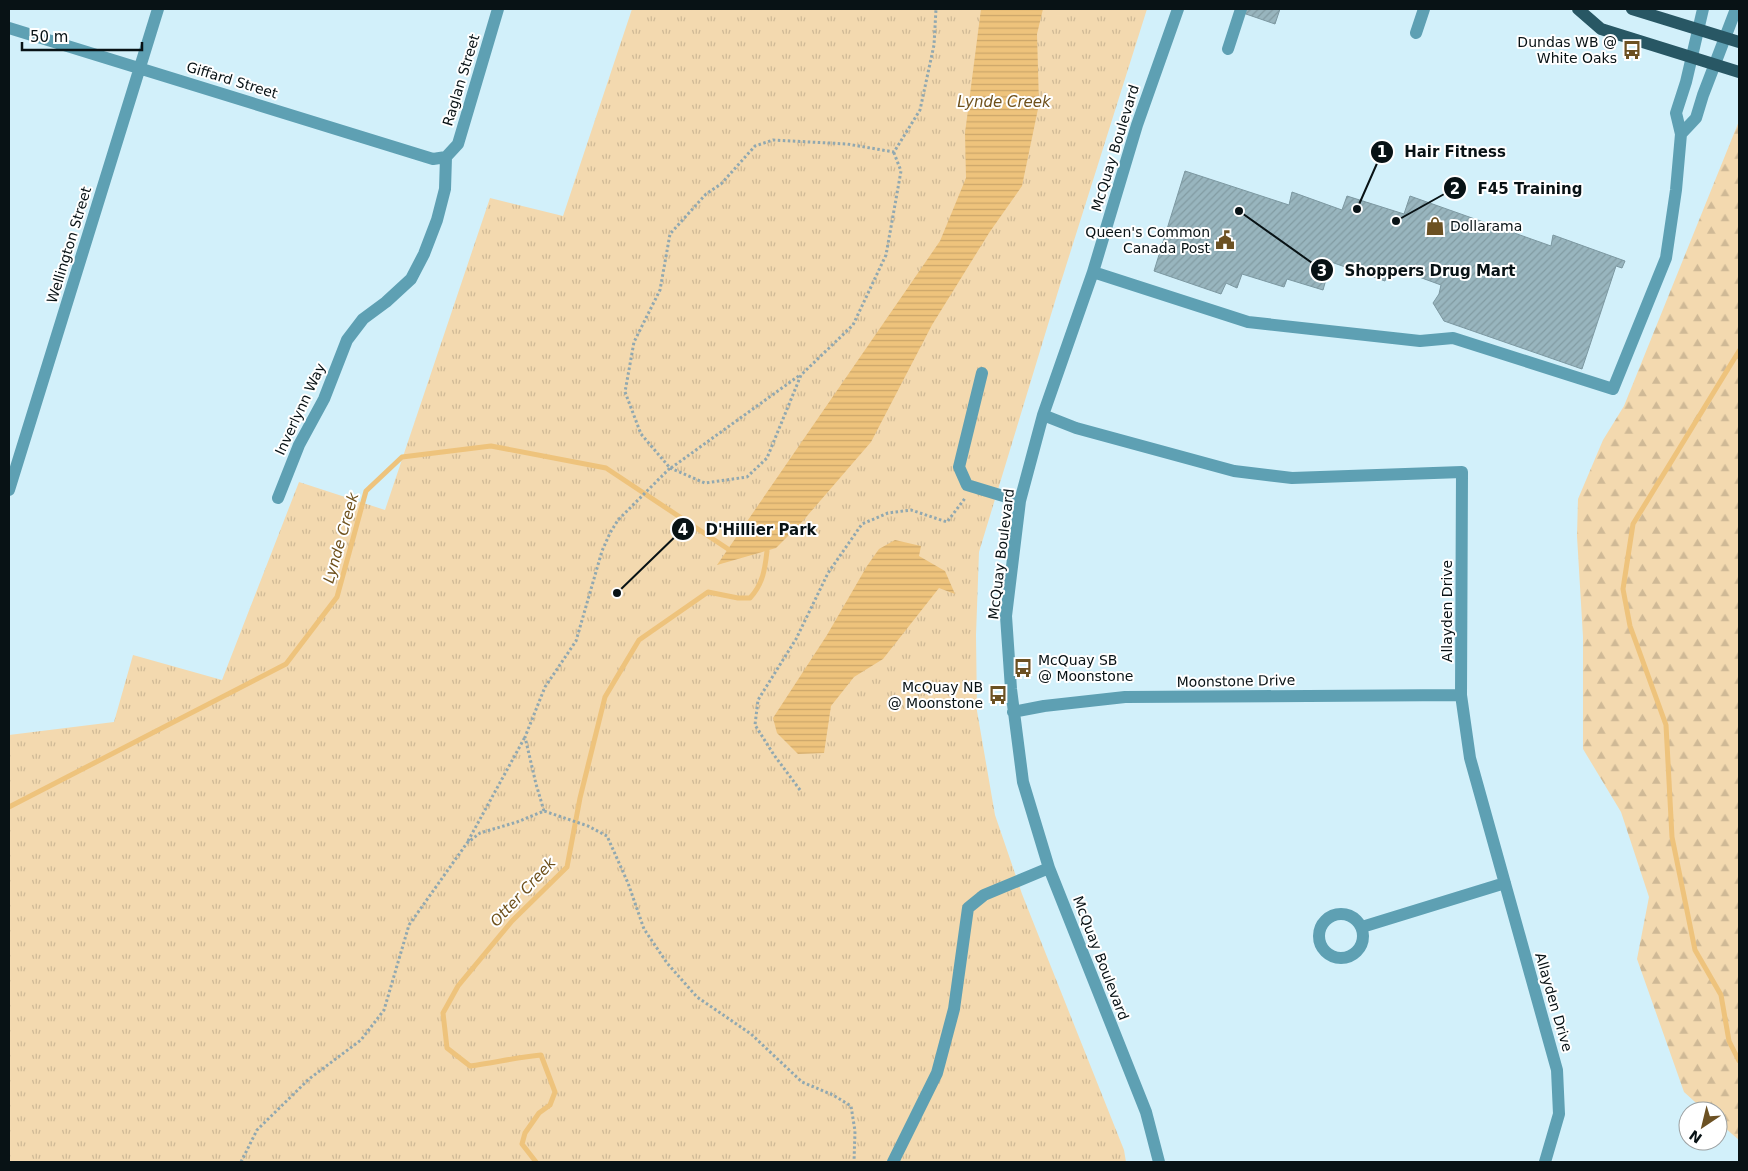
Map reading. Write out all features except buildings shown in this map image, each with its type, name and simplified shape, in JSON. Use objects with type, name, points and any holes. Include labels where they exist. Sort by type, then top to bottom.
[{"type":"main road","points":[[1578,9],[1601,29],[1739,72]]},
{"type":"main road","points":[[1632,9],[1739,42]]},
{"type":"street","name":"Wellington Street","points":[[9,490],[158,9]]},
{"type":"street","name":"Raglan Street","points":[[446,157],[458,144],[498,9]]},
{"type":"street","name":"McQuay Boulevard","points":[[1159,1162],[1146,1112],[1049,868],[1023,782],[1013,712],[1006,616],[1020,501],[1043,416],[1093,272],[1137,125],[1178,9]]},
{"type":"street","points":[[1228,49],[1241,9]]},
{"type":"street","points":[[1416,33],[1424,9]]},
{"type":"street","points":[[1093,272],[1248,322],[1420,341],[1453,338],[1613,389],[1666,258],[1676,190],[1681,134],[1676,113],[1704,9]]},
{"type":"street","points":[[1681,134],[1696,118],[1736,9]]},
{"type":"street","name":"Giffard Street","points":[[9,28],[433,159],[446,157]]},
{"type":"street","name":"Inverlynn Way","points":[[278,498],[299,445],[324,399],[347,340],[363,319],[386,302],[411,279],[424,254],[446,189],[446,157]]},
{"type":"street","points":[[982,373],[959,467],[967,485],[1020,501]]},
{"type":"street","name":"Allayden Drive","points":[[1043,416],[1076,428],[1234,471],[1292,478],[1462,472],[1461,695],[1470,758],[1557,1070],[1559,1114],[1546,1162]]},
{"type":"street","name":"Moonstone Drive","points":[[1013,712],[1044,706],[1125,698],[1461,695]]},
{"type":"street","points":[[893,1162],[937,1073],[954,1009],[968,908],[984,895],[1049,868]]},
{"type":"street","points":[[1362,927],[1505,883]]},
{"type":"path","points":[[894,152],[920,110],[934,45],[936,9]]},
{"type":"path","points":[[800,375],[767,458],[747,477],[705,483],[670,468],[641,434],[625,392],[634,342],[660,290],[670,234],[706,194],[721,184],[756,146],[773,140],[847,144],[894,152]]},
{"type":"path","points":[[241,1162],[257,1130],[309,1079],[361,1040],[384,1010],[409,924],[467,843],[525,736],[544,686],[576,641],[602,551],[618,520],[670,468],[800,375],[853,325],[886,254],[901,171],[894,152]]},
{"type":"path","points":[[800,790],[774,756],[754,725],[758,700],[796,639],[828,573],[862,524],[888,513],[911,510],[947,522],[974,487]]},
{"type":"path","points":[[525,736],[544,811]]},
{"type":"path","points":[[467,843],[480,833],[517,822],[544,811],[588,826],[607,836],[628,883],[644,930],[667,963],[697,997],[751,1034],[802,1082],[833,1095],[851,1106],[855,1131],[854,1162]]},
{"type":"green space","points":[[632,9],[1147,9],[1060,285],[979,552],[976,635],[977,711],[995,815],[1022,894],[1124,1150],[1126,1162],[9,1162],[9,735],[114,722],[133,655],[222,680],[299,482],[385,510],[490,198],[563,216]]},
{"type":"green space","points":[[1739,121],[1739,1140],[1728,1131],[1728,1101],[1694,1101],[1684,1092],[1637,959],[1649,897],[1621,812],[1583,749],[1583,637],[1577,536],[1578,499],[1603,440],[1624,406]]},
{"type":"water","name":"Lynde Creek","points":[[981,9],[1043,9],[1037,34],[1039,104],[1022,186],[989,233],[932,325],[871,442],[801,523],[776,548],[717,565],[940,241],[966,178],[965,133]]},
{"type":"water","points":[[895,540],[921,546],[919,556],[945,571],[955,594],[939,588],[883,659],[854,677],[831,706],[824,753],[798,754],[777,733],[773,718],[827,635],[867,566],[879,549]]},
{"type":"waterway","points":[[1739,351],[1633,524],[1623,589],[1630,626],[1666,725],[1672,837],[1695,950],[1721,995],[1729,1041],[1739,1061]]},
{"type":"waterway","name":"Lynde Creek","points":[[9,807],[286,664],[337,597],[366,491],[402,457],[491,446],[606,468],[728,549]]},
{"type":"waterway","name":"Otter Creek","points":[[536,1162],[522,1144],[525,1133],[539,1113],[550,1105],[555,1092],[541,1055],[470,1066],[447,1048],[443,1013],[458,986],[512,921],[567,867],[580,798],[605,697],[639,640],[708,592],[738,598],[750,598],[761,582],[767,551]]},
{"type":"place","name":"Dundas WB @ White Oaks","points":[[1632,50]]},
{"type":"place","name":"Hair Fitness","points":[[1357,209]]},
{"type":"place","name":"Shoppers Drug Mart","points":[[1239,211]]},
{"type":"place","name":"F45 Training","points":[[1396,221]]},
{"type":"place","name":"Dollarama","points":[[1435,226]]},
{"type":"place","name":"Queen's Common Canada Post","points":[[1225,240]]},
{"type":"place","name":"D'Hillier Park","points":[[617,593]]},
{"type":"place","name":"McQuay SB @ Moonstone","points":[[1023,668]]},
{"type":"place","name":"McQuay NB @ Moonstone","points":[[998,695]]}]
